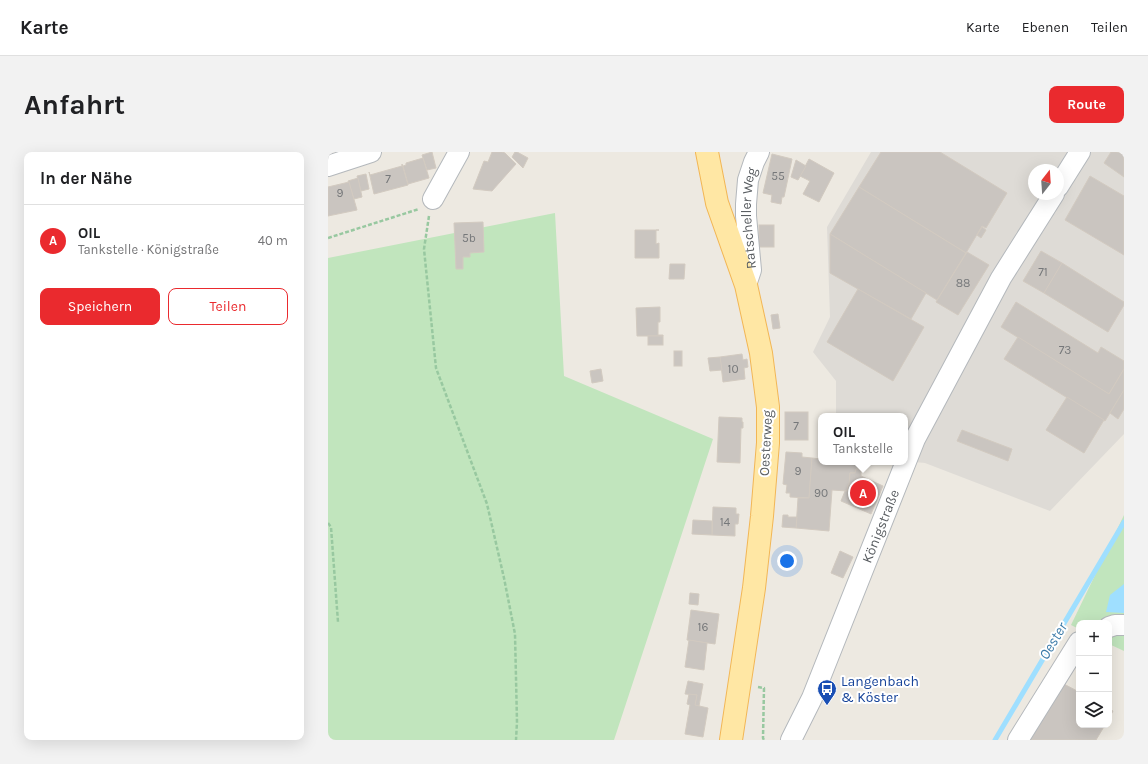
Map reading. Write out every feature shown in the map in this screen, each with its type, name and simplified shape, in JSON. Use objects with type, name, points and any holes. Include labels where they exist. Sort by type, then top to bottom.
[{"type":"main road","name":"Oesterweg","points":[[707,152],[717,203],[746,285],[761,353],[768,407],[768,443],[762,516],[754,588],[731,740]]},
{"type":"street","points":[[328,166],[371,152]]},
{"type":"street","points":[[432,202],[459,152]]},
{"type":"street","name":"Ratscheller Weg","points":[[746,285],[751,270],[746,216],[748,180],[759,152]]},
{"type":"street","points":[[1064,177],[1080,152]]},
{"type":"street","name":"Königstraße","points":[[908,454],[914,439],[1001,278],[1050,200]]},
{"type":"street","name":"Königstraße","points":[[791,740],[812,698],[904,465]]},
{"type":"street","points":[[1112,626],[1124,625]]},
{"type":"street","points":[[1018,740],[1076,647]]},
{"type":"path","points":[[328,238],[432,202],[424,249],[436,368],[487,504],[504,578],[515,634],[516,740]]},
{"type":"path","points":[[328,523],[331,527],[338,622]]},
{"type":"path","points":[[764,688],[764,740]]},
{"type":"shaded area","points":[[871,152],[1124,152],[1124,434],[1050,511],[925,463],[908,461],[908,413],[836,413],[836,381],[813,352],[830,317],[827,227]]},
{"type":"green space","points":[[555,213],[564,376],[713,439],[614,740],[328,740],[328,258]]},
{"type":"green space","points":[[1124,515],[1124,651],[1112,645],[1112,620],[1076,620],[1076,628],[1071,625]]},
{"type":"water","points":[[1124,584],[1124,613],[1106,612],[1110,595]]},
{"type":"building","points":[[432,152],[436,168],[427,170],[422,155]]},
{"type":"building","points":[[492,152],[505,153],[516,164],[492,191],[473,189],[484,161],[488,162]]},
{"type":"building","points":[[515,152],[528,158],[523,168],[512,157]]},
{"type":"building","points":[[881,152],[940,152],[1007,193],[986,228],[982,226],[966,253],[859,187]]},
{"type":"building","points":[[1111,152],[1124,152],[1124,177],[1104,163]]},
{"type":"building","points":[[772,154],[792,159],[784,197],[782,197],[781,204],[771,202],[772,195],[763,193]]},
{"type":"building","points":[[423,158],[429,178],[408,184],[403,166],[406,165],[406,163]]},
{"type":"building","points":[[809,159],[834,173],[819,202],[803,194],[810,181],[800,176]]},
{"type":"building","points":[[796,160],[806,166],[798,180],[791,177]]},
{"type":"building","points":[[402,164],[408,185],[374,194],[369,172],[370,175],[402,166]]},
{"type":"building","points":[[366,174],[369,189],[361,191],[357,176]]},
{"type":"building","points":[[1090,176],[1124,196],[1124,255],[1065,220]]},
{"type":"building","points":[[358,178],[362,197],[354,199],[348,181]]},
{"type":"building","points":[[349,182],[357,210],[328,216],[328,187]]},
{"type":"building","points":[[859,187],[966,253],[937,300],[830,234]]},
{"type":"building","points":[[483,222],[484,252],[470,253],[470,257],[463,257],[463,269],[456,269],[454,223]]},
{"type":"building","points":[[759,225],[774,225],[774,247],[759,247]]},
{"type":"building","points":[[982,227],[986,230],[981,238],[977,235]]},
{"type":"building","points":[[635,230],[656,230],[656,244],[659,243],[659,258],[635,258]]},
{"type":"building","points":[[830,234],[926,293],[911,319],[830,273]]},
{"type":"building","points":[[1041,251],[1062,263],[1044,293],[1023,281]]},
{"type":"building","points":[[967,252],[989,265],[958,315],[936,302]]},
{"type":"building","points":[[1062,263],[1124,302],[1124,305],[1108,332],[1044,293]]},
{"type":"building","points":[[670,264],[685,264],[684,279],[669,279]]},
{"type":"building","points":[[858,289],[924,327],[893,381],[827,342]]},
{"type":"building","points":[[1016,302],[1098,353],[1101,347],[1124,361],[1124,369],[1109,394],[1001,327]]},
{"type":"building","points":[[660,307],[658,335],[663,336],[637,336],[636,308]]},
{"type":"building","points":[[778,314],[780,328],[773,329],[771,315]]},
{"type":"building","points":[[648,336],[663,336],[663,345],[648,345]]},
{"type":"building","points":[[1018,337],[1109,394],[1124,369],[1124,390],[1105,421],[1004,359]]},
{"type":"building","points":[[674,351],[682,351],[682,366],[674,366]]},
{"type":"building","points":[[742,354],[743,360],[747,359],[748,367],[744,368],[745,379],[723,382],[720,357]]},
{"type":"building","points":[[720,357],[722,370],[710,371],[708,358]]},
{"type":"building","points":[[601,369],[603,381],[592,383],[590,371]]},
{"type":"building","points":[[1124,390],[1124,409],[1118,419],[1110,413]]},
{"type":"building","points":[[1067,397],[1104,420],[1084,453],[1046,430]]},
{"type":"building","points":[[785,412],[808,412],[808,440],[785,440]]},
{"type":"building","points":[[719,417],[742,418],[743,428],[741,428],[740,463],[717,462]]},
{"type":"building","points":[[962,430],[1012,449],[1008,461],[957,441]]},
{"type":"building","points":[[786,452],[802,453],[802,457],[812,458],[809,498],[790,497],[790,493],[786,493],[787,485],[783,484]]},
{"type":"building","points":[[812,458],[818,459],[818,465],[860,465],[861,469],[856,469],[855,473],[850,473],[847,491],[832,490],[829,531],[796,528],[798,498],[809,498]]},
{"type":"building","points":[[856,469],[861,469],[861,476],[883,486],[871,514],[841,501],[849,485],[850,473],[855,473]]},
{"type":"building","points":[[713,507],[736,508],[736,514],[739,514],[738,524],[735,524],[735,536],[712,535]]},
{"type":"building","points":[[783,515],[788,515],[788,517],[797,517],[796,528],[782,527]]},
{"type":"building","points":[[693,520],[712,521],[712,535],[692,534]]},
{"type":"building","points":[[840,551],[853,557],[843,578],[831,573]]},
{"type":"building","points":[[690,593],[699,594],[698,605],[689,604]]},
{"type":"building","points":[[691,610],[719,614],[715,644],[687,640]]},
{"type":"building","points":[[689,640],[707,643],[704,670],[685,667]]},
{"type":"building","points":[[688,681],[703,684],[699,706],[695,705],[697,695],[685,694]]},
{"type":"building","points":[[1062,683],[1076,690],[1076,728],[1103,728],[1096,740],[1029,740]]},
{"type":"building","points":[[689,694],[697,695],[695,705],[708,708],[703,737],[685,734],[690,705],[687,704]]},
{"type":"waterway","name":"Oester","points":[[995,740],[1124,522]]},
{"type":"place","name":"OIL","points":[[863,493]]},
{"type":"place","name":"Langenbach & Köster","points":[[827,706]]}]
